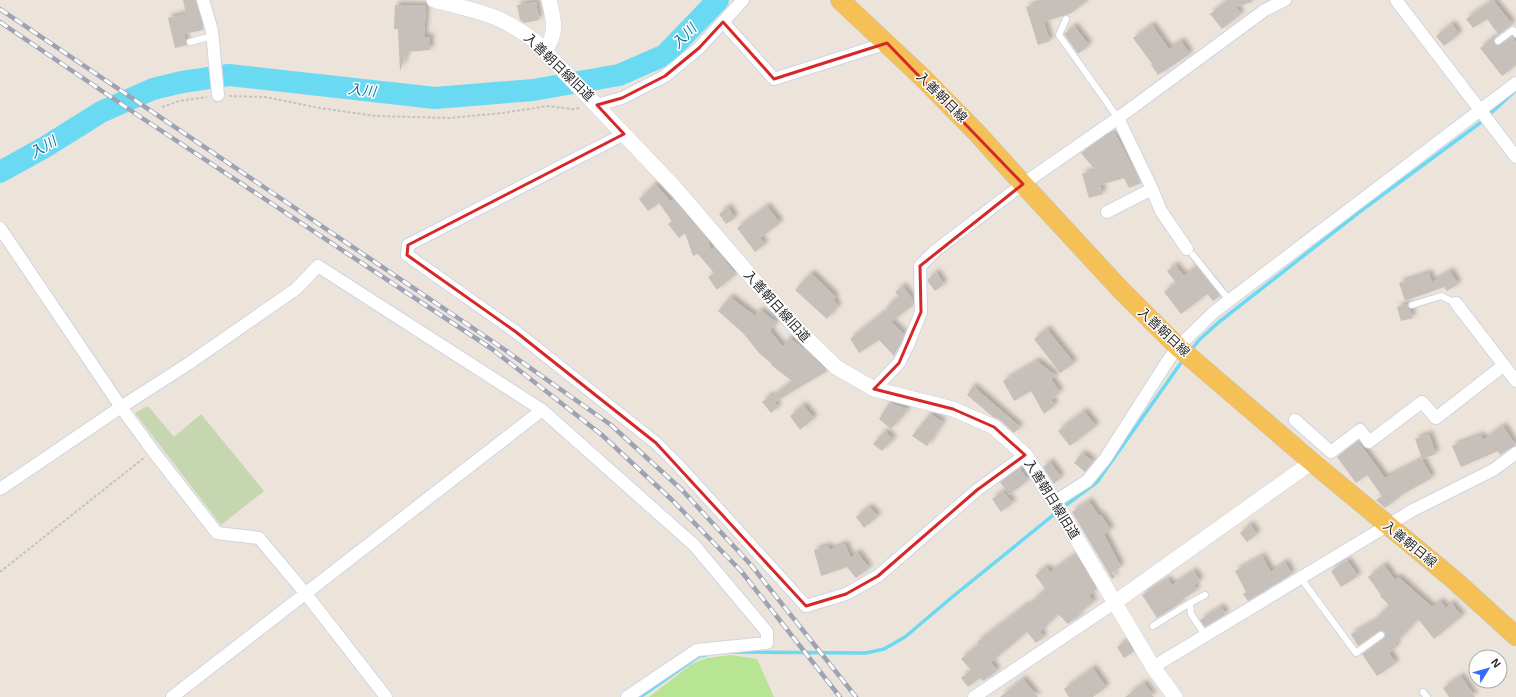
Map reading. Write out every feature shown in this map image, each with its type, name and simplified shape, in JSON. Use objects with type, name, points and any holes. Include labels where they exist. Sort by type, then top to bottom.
[{"type":"main road","name":"入善朝日線","points":[[840,0],[977,133],[1022,184],[1120,289],[1178,347],[1312,462],[1453,579],[1516,636]]},
{"type":"street","points":[[203,0],[212,36],[218,95]]},
{"type":"street","name":"入善朝日線旧道","points":[[434,0],[466,8],[499,19],[534,40],[594,101],[676,189],[803,335],[836,367],[874,389],[953,409],[994,427],[1025,455],[1114,603],[1174,696]]},
{"type":"street","points":[[544,51],[551,42],[554,24],[550,0]]},
{"type":"street","points":[[594,101],[622,98],[665,76],[699,48],[743,0]]},
{"type":"street","points":[[874,389],[899,363],[921,312],[920,266],[936,251],[1022,184],[1118,118],[1265,10],[1285,0]]},
{"type":"street","points":[[1396,0],[1516,157]]},
{"type":"street","points":[[723,22],[774,79],[886,43]]},
{"type":"street","points":[[1054,502],[1087,482],[1105,459],[1178,347],[1214,312],[1516,82]]},
{"type":"street","points":[[1118,118],[1161,211],[1190,252]]},
{"type":"street","points":[[624,134],[408,245],[407,255],[516,332],[656,443],[680,466],[806,606],[846,594],[878,576],[977,490],[1025,455]]},
{"type":"street","points":[[1107,212],[1152,189]]},
{"type":"street","points":[[0,228],[121,407],[153,451],[217,533],[258,538],[306,594],[386,697]]},
{"type":"street","points":[[0,489],[121,407],[188,364],[296,289],[318,266],[542,410],[694,545],[767,632],[766,643],[697,650],[627,697]]},
{"type":"street","points":[[1456,304],[1516,381]]},
{"type":"street","points":[[1295,420],[1331,452],[1360,430],[1369,442],[1422,402],[1436,418],[1504,365]]},
{"type":"street","points":[[172,697],[542,410]]},
{"type":"street","points":[[1154,667],[1387,525],[1413,510],[1493,470],[1516,453]]},
{"type":"street","points":[[974,697],[1114,603],[1312,462]]},
{"type":"lane","points":[[1066,19],[1059,35],[1118,118]]},
{"type":"lane","points":[[1498,41],[1513,30],[1516,34]]},
{"type":"lane","points":[[190,42],[212,36]]},
{"type":"lane","points":[[1190,252],[1229,300]]},
{"type":"lane","points":[[1412,305],[1441,296],[1456,304]]},
{"type":"lane","points":[[1300,577],[1356,653],[1382,635]]},
{"type":"lane","points":[[1153,626],[1190,602],[1205,595]]},
{"type":"lane","points":[[1190,602],[1191,614],[1205,635]]},
{"type":"path","points":[[162,107],[179,101],[218,95],[265,97],[320,108],[376,116],[450,118],[502,113],[547,106],[572,109],[594,101]]},
{"type":"path","points":[[0,572],[153,451]]},
{"type":"highlighted area","points":[[723,22],[774,79],[887,43],[1023,184],[920,266],[921,312],[899,363],[874,389],[953,409],[994,427],[1025,455],[977,490],[878,576],[846,594],[806,606],[656,443],[516,332],[407,255],[408,245],[624,134],[597,105],[622,98],[665,76],[699,48]]},
{"type":"green space","points":[[148,406],[174,437],[201,414],[264,491],[221,525],[135,413]]},
{"type":"green space","points":[[731,655],[757,659],[774,697],[649,697],[692,664],[707,658]]},
{"type":"building","points":[[183,0],[196,0],[203,30],[184,34],[187,45],[175,48],[168,18],[186,14]]},
{"type":"building","points":[[1048,0],[1088,0],[1070,14],[1044,22],[1050,41],[1038,45],[1026,7]]},
{"type":"building","points":[[1227,0],[1252,0],[1252,2],[1236,7],[1241,14],[1222,29],[1211,15],[1209,15]]},
{"type":"building","points":[[1493,0],[1512,24],[1495,38],[1494,43],[1500,45],[1512,37],[1516,42],[1516,65],[1502,76],[1480,48],[1498,34],[1487,19],[1473,28],[1466,19]]},
{"type":"building","points":[[536,2],[539,20],[524,23],[520,20],[517,5]]},
{"type":"building","points":[[395,5],[426,6],[424,37],[430,37],[430,50],[407,52],[400,71],[398,29],[394,29]]},
{"type":"building","points":[[1452,24],[1459,34],[1444,46],[1436,36]]},
{"type":"building","points":[[1152,25],[1169,49],[1181,41],[1190,54],[1158,75],[1133,38]]},
{"type":"building","points":[[1074,26],[1089,45],[1078,54],[1064,34]]},
{"type":"building","points":[[1115,133],[1141,183],[1129,188],[1124,178],[1100,185],[1103,194],[1089,198],[1082,174],[1095,170],[1081,153],[1102,138]]},
{"type":"building","points":[[655,184],[671,202],[673,199],[708,240],[711,250],[714,247],[736,274],[717,290],[708,277],[714,273],[698,254],[693,256],[685,233],[679,238],[668,224],[672,221],[659,203],[648,211],[639,199]]},
{"type":"building","points":[[767,206],[780,223],[760,238],[765,244],[755,252],[737,228]]},
{"type":"building","points":[[728,207],[735,218],[726,224],[719,214]]},
{"type":"building","points":[[1175,265],[1184,276],[1196,266],[1220,296],[1213,301],[1207,294],[1181,314],[1164,292],[1176,283],[1167,271]]},
{"type":"building","points":[[1450,271],[1458,284],[1447,291],[1444,287],[1405,301],[1399,283],[1429,273],[1432,282]]},
{"type":"building","points":[[936,272],[944,284],[935,291],[928,282],[928,279]]},
{"type":"building","points":[[811,273],[836,297],[833,299],[838,306],[827,319],[795,290]]},
{"type":"building","points":[[903,286],[913,300],[913,305],[891,322],[904,334],[894,356],[879,340],[859,353],[850,339],[888,309],[886,307],[899,297],[895,292]]},
{"type":"building","points":[[730,297],[755,316],[760,310],[776,322],[770,331],[783,347],[789,338],[805,349],[827,371],[775,402],[772,397],[792,381],[771,365],[772,364],[759,353],[743,333],[718,311]]},
{"type":"building","points":[[1408,304],[1413,318],[1401,321],[1397,307]]},
{"type":"building","points":[[1047,329],[1074,363],[1060,373],[1034,339]]},
{"type":"building","points":[[1037,361],[1056,376],[1051,379],[1060,392],[1051,400],[1055,405],[1044,414],[1031,391],[1014,401],[1003,381]]},
{"type":"building","points":[[973,386],[1020,427],[1014,433],[1000,420],[993,417],[967,395]]},
{"type":"building","points":[[770,395],[778,407],[771,413],[762,402]]},
{"type":"building","points":[[889,403],[908,409],[891,429],[879,419]]},
{"type":"building","points":[[803,405],[814,418],[800,430],[790,416]]},
{"type":"building","points":[[1084,411],[1096,426],[1070,446],[1058,431]]},
{"type":"building","points":[[930,414],[943,422],[927,446],[912,436]]},
{"type":"building","points":[[1503,426],[1516,446],[1500,455],[1498,451],[1461,467],[1452,446],[1481,435],[1483,440]]},
{"type":"building","points":[[885,431],[893,439],[882,451],[873,444]]},
{"type":"building","points":[[1429,434],[1436,454],[1422,459],[1415,439]]},
{"type":"building","points":[[1358,441],[1385,478],[1422,459],[1432,478],[1403,494],[1385,508],[1376,500],[1382,496],[1367,475],[1356,483],[1337,457]]},
{"type":"building","points":[[1082,453],[1093,461],[1085,472],[1074,463]]},
{"type":"building","points":[[1050,462],[1061,477],[1054,484],[1043,467]]},
{"type":"building","points":[[1019,468],[1028,480],[1009,495],[1000,482]]},
{"type":"building","points":[[1003,491],[1013,503],[1001,512],[992,499]]},
{"type":"building","points":[[1089,501],[1111,530],[1104,534],[1121,567],[1112,572],[1115,577],[1112,579],[1072,512]]},
{"type":"building","points":[[869,507],[878,516],[864,528],[856,517]]},
{"type":"building","points":[[1250,524],[1257,534],[1247,542],[1240,533]]},
{"type":"building","points":[[845,544],[851,558],[857,552],[869,568],[856,578],[847,567],[821,576],[814,550],[828,546],[830,550]]},
{"type":"building","points":[[1076,554],[1097,589],[1089,595],[1094,602],[1079,613],[1080,615],[1068,624],[1058,614],[1040,632],[1044,637],[1036,643],[1027,632],[991,662],[997,671],[983,681],[980,678],[968,687],[961,678],[971,670],[961,659],[979,644],[977,642],[1026,605],[1027,607],[1045,589],[1035,575],[1046,567],[1050,572]]},
{"type":"building","points":[[1262,556],[1271,572],[1285,562],[1292,574],[1248,601],[1243,594],[1246,592],[1235,571]]},
{"type":"building","points":[[1347,560],[1358,576],[1341,587],[1331,571]]},
{"type":"building","points":[[1384,565],[1395,580],[1398,577],[1432,607],[1440,601],[1446,608],[1451,603],[1462,616],[1434,639],[1418,619],[1395,644],[1397,646],[1389,653],[1396,663],[1377,676],[1362,654],[1384,639],[1385,633],[1379,631],[1358,646],[1351,634],[1373,622],[1389,605],[1380,596],[1381,595],[1368,577]]},
{"type":"building","points":[[1194,571],[1200,581],[1194,585],[1197,590],[1181,600],[1182,602],[1157,618],[1142,595],[1168,579],[1172,585]]},
{"type":"building","points":[[1221,607],[1226,614],[1205,627],[1200,620]]},
{"type":"building","points":[[1127,640],[1133,652],[1124,658],[1117,647]]},
{"type":"building","points":[[1093,668],[1106,687],[1093,697],[1069,697],[1064,689]]},
{"type":"building","points":[[1461,676],[1468,689],[1470,689],[1475,697],[1449,697],[1443,688]]},
{"type":"building","points":[[1023,679],[1038,697],[1000,697]]},
{"type":"building","points":[[1144,683],[1154,697],[1125,697]]},
{"type":"waterway","name":"入川","points":[[0,172],[45,147],[101,112],[153,89],[182,82],[229,75],[435,98],[533,90],[619,75],[665,55],[718,0]]},
{"type":"waterway","points":[[1191,350],[1200,339],[1219,322],[1362,210],[1480,123],[1514,92]]},
{"type":"waterway","points":[[1062,508],[1097,482],[1183,360]]},
{"type":"waterway","points":[[734,652],[866,653],[884,649],[905,637],[1057,512]]},
{"type":"waterway","points":[[640,697],[699,656],[706,655]]},
{"type":"railway","points":[[0,9],[495,343],[611,425],[682,490],[751,565],[856,697]]},
{"type":"railway","points":[[0,22],[142,118],[492,349],[602,435],[672,500],[741,571],[840,697]]}]
